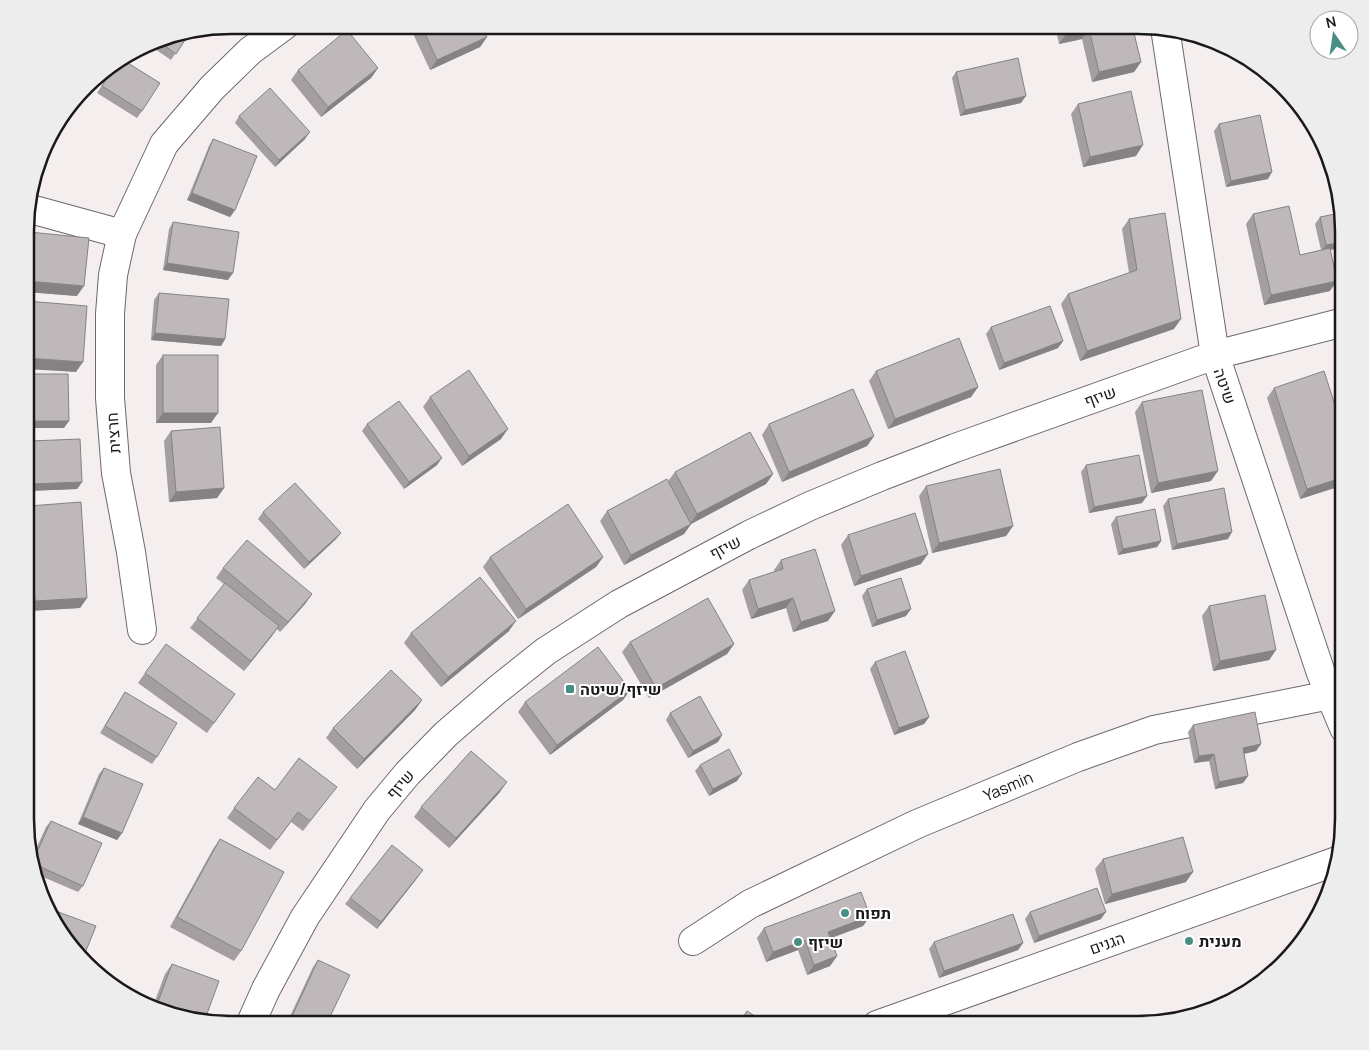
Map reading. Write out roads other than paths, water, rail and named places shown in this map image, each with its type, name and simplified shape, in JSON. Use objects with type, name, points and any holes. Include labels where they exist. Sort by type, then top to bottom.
[{"type":"street","name":"חרצית","points":[[142,630],[131,552],[116,473],[110,398],[110,314],[113,275],[122,234],[164,144],[212,88],[250,50],[272,34]]},
{"type":"street","name":"שיטה","points":[[1165,35],[1215,355],[1321,673],[1335,690]]},
{"type":"street","points":[[35,210],[122,234]]},
{"type":"street","name":"שיזף","points":[[254,1016],[266,989],[305,917],[377,810],[407,774],[446,734],[497,690],[546,652],[619,604],[683,569],[810,506],[882,476],[1215,355],[1335,324]]},
{"type":"street","name":"Yasmin","points":[[693,941],[750,904],[768,895],[917,824],[1078,757],[1154,730],[1335,693]]},
{"type":"street","name":"הגנים","points":[[902,1016],[1330,863]]},
{"type":"place","name":"שיזף/שיטה","points":[[570,689]]},
{"type":"place","name":"תפוח","points":[[845,913]]},
{"type":"place","name":"מענית","points":[[1189,941]]},
{"type":"place","name":"שיזף","points":[[798,942]]}]
